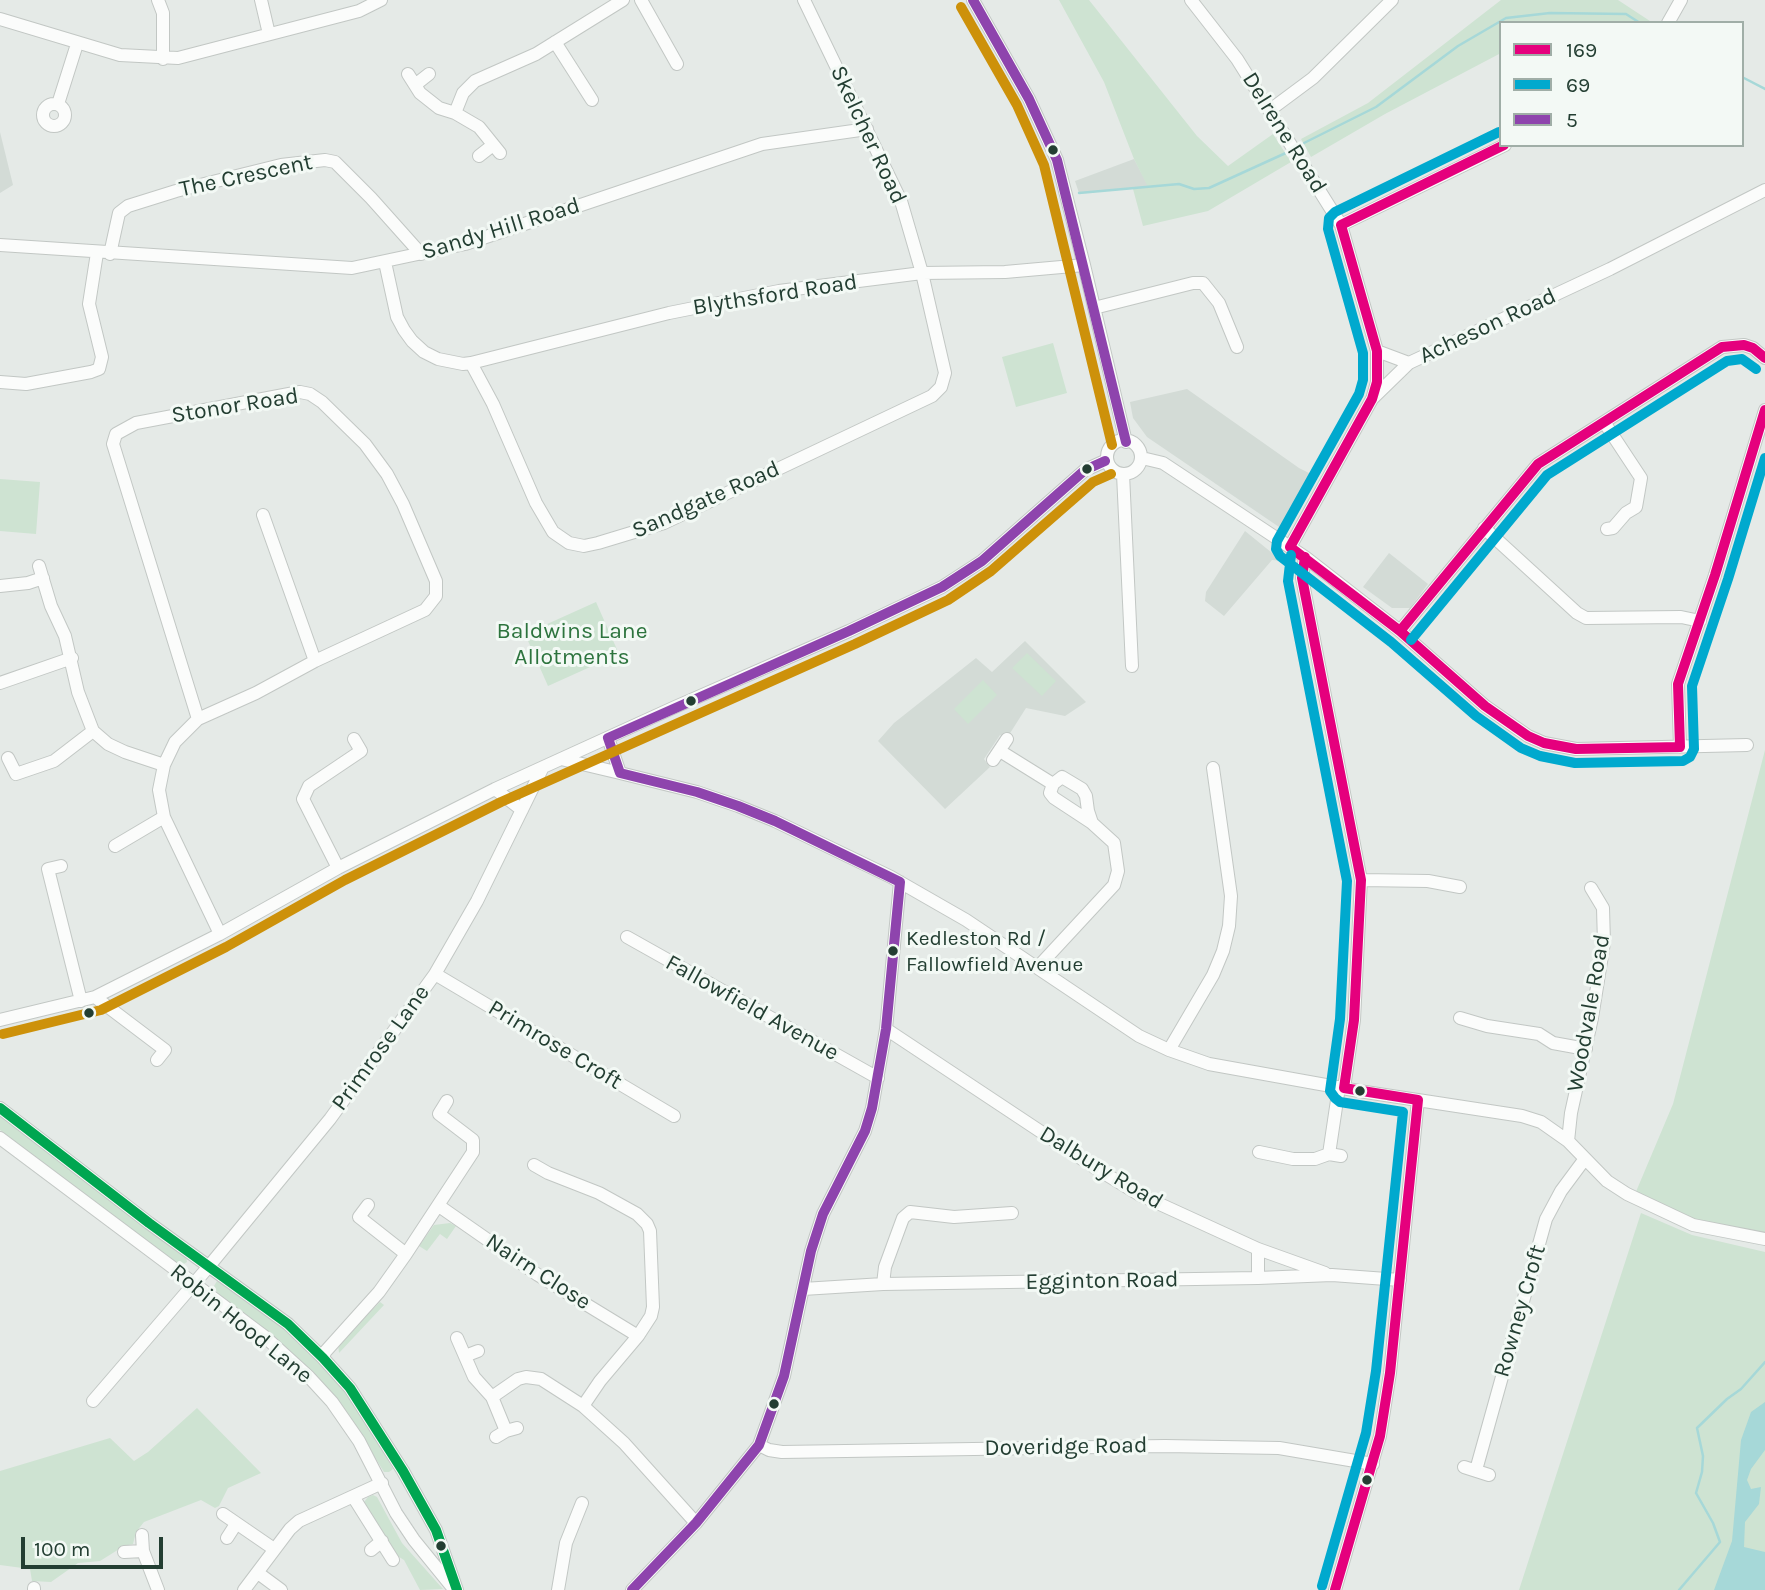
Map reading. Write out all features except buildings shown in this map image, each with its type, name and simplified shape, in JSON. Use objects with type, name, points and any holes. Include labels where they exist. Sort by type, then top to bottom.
[{"type":"street","points":[[158,0],[163,13],[163,59]]},
{"type":"street","points":[[261,0],[269,34]]},
{"type":"street","points":[[0,19],[120,55],[163,59],[178,58],[359,11],[380,0]]},
{"type":"street","points":[[455,113],[463,93],[475,80],[536,54],[623,0]]},
{"type":"street","points":[[641,0],[677,64]]},
{"type":"street","name":"Skelcher Road","points":[[804,0],[901,201],[922,273]]},
{"type":"street","points":[[973,0],[1042,124],[1057,160],[1126,442]]},
{"type":"street","name":"Delrene Road","points":[[1191,0],[1232,52],[1341,225],[1377,351],[1377,383],[1372,399]]},
{"type":"street","points":[[1270,110],[1312,78],[1392,0]]},
{"type":"street","points":[[1669,21],[1681,0]]},
{"type":"street","points":[[555,42],[592,100]]},
{"type":"street","points":[[58,104],[77,44]]},
{"type":"street","points":[[429,74],[411,80],[420,93],[439,108],[455,113],[478,127],[496,149],[479,156]]},
{"type":"street","name":"Sandy Hill Road","points":[[0,245],[352,268],[466,244],[762,144],[867,129]]},
{"type":"street","points":[[1341,225],[1501,147]]},
{"type":"street","name":"The Crescent","points":[[0,382],[26,384],[99,369],[102,357],[89,304],[103,253],[119,213],[128,206],[176,191],[281,165],[325,160],[335,162],[421,254]]},
{"type":"street","name":"Acheson Road","points":[[1290,547],[1372,399],[1409,363],[1598,275],[1765,190]]},
{"type":"street","points":[[385,262],[397,317],[412,341],[424,352],[438,359],[471,363]]},
{"type":"street","name":"Blythsford Road","points":[[471,363],[669,313],[779,291],[922,273],[1005,272],[1084,265]]},
{"type":"street","name":"Sandgate Road","points":[[471,363],[493,404],[536,503],[553,532],[569,543],[584,546],[664,523],[932,396],[941,387],[945,373],[922,273]]},
{"type":"street","points":[[1094,308],[1193,283],[1203,283],[1219,303],[1237,347]]},
{"type":"street","points":[[1400,631],[1538,464],[1722,347],[1744,345],[1764,356]]},
{"type":"street","points":[[1377,351],[1409,363]]},
{"type":"street","name":"Stonor Road","points":[[198,719],[115,455],[113,444],[116,433],[136,423],[300,392],[310,394],[322,402],[365,444],[387,474],[436,581],[436,596],[425,610],[198,719],[175,741],[164,765],[159,790],[164,817],[220,934]]},
{"type":"street","points":[[1680,747],[1678,684],[1765,410]]},
{"type":"street","points":[[1604,422],[1640,478],[1636,507],[1626,513],[1613,528],[1607,529]]},
{"type":"street","points":[[1126,442],[1137,445],[1142,458],[1135,470],[1123,474],[1110,469],[1105,461],[1111,445],[1126,442]]},
{"type":"street","points":[[1142,458],[1163,463],[1305,557],[1400,631],[1485,706],[1518,730],[1544,743],[1576,749],[1748,744]]},
{"type":"street","points":[[0,1020],[94,997],[220,934],[338,867],[495,789],[942,587],[982,561],[1085,470],[1105,461]]},
{"type":"street","points":[[1123,474],[1132,666]]},
{"type":"street","points":[[263,515],[315,662]]},
{"type":"street","points":[[1483,528],[1577,613],[1586,618],[1681,617],[1700,621]]},
{"type":"street","points":[[1259,1152],[1293,1159],[1335,1155],[1342,1087],[1354,1020],[1361,880],[1302,578],[1305,557]]},
{"type":"street","points":[[0,586],[28,583],[41,572],[72,658],[78,692],[93,731],[108,744],[164,765]]},
{"type":"street","points":[[0,683],[72,658]]},
{"type":"street","points":[[8,758],[11,777],[54,761],[93,731]]},
{"type":"street","points":[[608,738],[621,773]]},
{"type":"street","points":[[338,867],[303,799],[309,786],[361,751],[354,739]]},
{"type":"street","points":[[1000,750],[1053,784]]},
{"type":"street","points":[[561,759],[697,792],[775,821],[900,882],[966,920],[1139,1036],[1169,1050],[1209,1063],[1418,1101],[1522,1116],[1541,1122],[1568,1141],[1607,1181],[1657,1210],[1693,1225],[1765,1239]]},
{"type":"street","points":[[1169,1050],[1213,975],[1229,926],[1231,897],[1213,768]]},
{"type":"street","name":"Primrose Lane","points":[[93,1401],[330,1119],[435,974],[477,901],[542,769]]},
{"type":"street","points":[[1038,967],[1117,880],[1118,861],[1114,843],[1092,822],[1054,798],[1050,793],[1053,784],[1062,777],[1082,789],[1092,822]]},
{"type":"street","points":[[495,789],[522,810]]},
{"type":"street","points":[[116,846],[164,817]]},
{"type":"street","points":[[61,866],[48,869],[81,1002]]},
{"type":"street","points":[[1361,880],[1429,881],[1461,887]]},
{"type":"street","points":[[632,1590],[696,1523],[759,1445],[784,1376],[811,1251],[823,1214],[864,1131],[872,1108],[886,1029],[900,882]]},
{"type":"street","name":"Woodvale Road","points":[[1568,1141],[1604,943],[1604,908],[1591,888]]},
{"type":"street","name":"Fallowfield Avenue","points":[[627,937],[878,1079]]},
{"type":"street","name":"Primrose Croft","points":[[435,974],[674,1116]]},
{"type":"street","points":[[94,997],[165,1050],[157,1060]]},
{"type":"street","points":[[1460,1018],[1487,1026],[1539,1034],[1553,1043],[1586,1049]]},
{"type":"street","name":"Dalbury Road","points":[[886,1029],[1140,1195],[1258,1249],[1332,1275]]},
{"type":"street","points":[[323,1358],[325,1352],[379,1292],[406,1255],[473,1152],[473,1140],[439,1114],[447,1101]]},
{"type":"street","points":[[1335,1590],[1373,1464],[1390,1373],[1418,1101]]},
{"type":"street","name":"Robin Hood Lane","points":[[0,1108],[149,1223],[288,1324],[323,1358],[351,1388],[436,1530],[456,1590]]},
{"type":"street","name":"Robin Hood Lane","points":[[0,1138],[264,1336],[309,1377],[345,1420],[382,1483],[396,1513],[414,1540],[456,1590]]},
{"type":"street","name":"Rowney Croft","points":[[1489,1475],[1470,1469],[1546,1219],[1561,1191],[1584,1160]]},
{"type":"street","points":[[534,1164],[563,1171],[637,1214],[650,1231],[653,1307],[651,1316],[583,1406]]},
{"type":"street","points":[[368,1205],[359,1217],[406,1255]]},
{"type":"street","name":"Nairn Close","points":[[439,1206],[538,1275],[638,1336]]},
{"type":"street","points":[[883,1284],[885,1267],[904,1218],[910,1212],[954,1217],[1012,1213]]},
{"type":"street","points":[[1258,1249],[1258,1279]]},
{"type":"street","name":"Egginton Road","points":[[803,1289],[883,1284],[1258,1279],[1332,1275],[1400,1280]]},
{"type":"street","points":[[457,1338],[474,1377],[492,1397],[506,1432]]},
{"type":"street","points":[[464,1356],[478,1351]]},
{"type":"street","points":[[492,1397],[517,1379],[530,1377],[549,1383],[583,1406],[624,1444],[696,1523]]},
{"type":"street","name":"Doveridge Road","points":[[759,1445],[782,1452],[1165,1446],[1279,1448],[1373,1464]]},
{"type":"street","points":[[244,1590],[299,1521],[382,1483]]},
{"type":"street","points":[[354,1498],[393,1560]]},
{"type":"street","points":[[558,1590],[566,1543],[582,1503]]},
{"type":"street","points":[[223,1514],[274,1549]]},
{"type":"street","points":[[414,1540],[424,1534],[427,1515]]},
{"type":"street","points":[[227,1538],[236,1524]]},
{"type":"street","points":[[142,1535],[143,1551],[158,1590]]},
{"type":"street","points":[[371,1550],[382,1541]]},
{"type":"street","points":[[124,1552],[143,1551]]},
{"type":"street","points":[[258,1573],[281,1590]]},
{"type":"shaded area","points":[[0,132],[13,185],[0,193]]},
{"type":"shaded area","points":[[1134,159],[1149,187],[1079,193],[1075,181]]},
{"type":"shaded area","points":[[1187,389],[1299,468],[1317,477],[1291,524],[1282,529],[1147,437],[1133,418],[1130,402]]},
{"type":"shaded area","points":[[1245,531],[1282,561],[1272,560],[1224,616],[1205,601],[1206,592]]},
{"type":"shaded area","points":[[1389,553],[1428,584],[1410,608],[1392,608],[1363,587]]},
{"type":"shaded area","points":[[1025,641],[1086,702],[1065,716],[1026,708],[1007,738],[1000,735],[984,759],[990,767],[945,809],[878,741],[894,723],[976,658],[992,672]]},
{"type":"green space","points":[[1059,0],[1089,0],[1197,136],[1228,166],[1273,134],[1291,162],[1208,211],[1143,226],[1133,189],[1148,187],[1104,82]]},
{"type":"green space","points":[[1501,0],[1618,0],[1650,21],[1499,21],[1499,54],[1385,114],[1311,157],[1301,139],[1368,103]]},
{"type":"green space","points":[[1053,343],[1067,393],[1016,407],[1002,357]]},
{"type":"green space","points":[[0,479],[40,482],[36,534],[0,531]]},
{"type":"green space","name":"Baldwins Lane Allotments","points":[[596,602],[619,654],[548,686],[525,634]]},
{"type":"green space","points":[[1027,653],[1056,681],[1042,696],[1012,668]]},
{"type":"green space","points":[[983,680],[997,695],[968,724],[954,709]]},
{"type":"green space","points":[[1765,750],[1765,1235],[1694,1220],[1635,1194],[1673,1104]]},
{"type":"green space","points":[[0,1115],[186,1256],[187,1262],[182,1265],[174,1263],[0,1130]]},
{"type":"green space","points":[[1641,1213],[1692,1235],[1765,1252],[1765,1590],[1519,1590]]},
{"type":"green space","points":[[450,1223],[456,1226],[447,1239],[440,1234],[427,1251],[419,1246],[434,1225]]},
{"type":"green space","points":[[217,1281],[231,1287],[282,1326],[330,1373],[362,1415],[393,1469],[384,1472],[354,1424],[324,1384],[262,1327],[218,1294],[214,1286]]},
{"type":"green space","points":[[380,1302],[384,1305],[339,1353],[338,1344]]},
{"type":"green space","points":[[197,1408],[261,1473],[228,1488],[219,1506],[215,1508],[201,1500],[144,1522],[136,1532],[133,1544],[124,1546],[100,1561],[78,1563],[51,1582],[32,1581],[30,1569],[0,1565],[0,1471],[110,1438],[134,1461],[148,1452]]},
{"type":"green space","points":[[373,1495],[377,1497],[402,1543],[443,1589],[420,1590],[404,1560],[396,1555],[365,1510],[364,1502]]},
{"type":"water","points":[[1765,1402],[1765,1450],[1751,1469],[1747,1480],[1751,1489],[1761,1487],[1759,1504],[1745,1522],[1744,1547],[1765,1552],[1765,1590],[1714,1590],[1732,1541],[1741,1440],[1751,1412]]},
{"type":"waterway","points":[[1501,21],[1506,18],[1550,13],[1626,14],[1637,21]]},
{"type":"waterway","points":[[1304,143],[1376,107],[1458,46],[1499,22]]},
{"type":"waterway","points":[[1744,78],[1765,89]]},
{"type":"waterway","points":[[1079,193],[1179,184],[1194,189],[1209,188],[1288,152]]},
{"type":"waterway","points":[[1679,1590],[1720,1542],[1696,1493],[1703,1456],[1697,1428],[1741,1389],[1765,1362]]},
{"type":"transit line","name":"5","points":[[973,0],[1029,99],[1057,160],[1126,442]]},
{"type":"transit line","points":[[961,7],[1017,105],[1044,165],[1112,445]]},
{"type":"transit line","name":"69","points":[[1499,132],[1335,212],[1329,218],[1328,229],[1363,353],[1363,380],[1359,394],[1277,541],[1276,549],[1280,556],[1391,642],[1476,716],[1521,748],[1540,756],[1575,763],[1683,761],[1690,757],[1694,749],[1692,686],[1765,458]]},
{"type":"transit line","name":"169","points":[[1341,225],[1500,147]]},
{"type":"transit line","name":"169","points":[[1290,547],[1372,399],[1377,382],[1377,351],[1341,225]]},
{"type":"transit line","name":"169","points":[[1400,631],[1538,464],[1722,347],[1744,345],[1753,348],[1765,358]]},
{"type":"transit line","name":"69","points":[[1411,640],[1547,475],[1727,361],[1742,359],[1756,369]]},
{"type":"transit line","name":"169","points":[[1680,747],[1678,684],[1715,575],[1765,410]]},
{"type":"transit line","name":"5","points":[[632,1590],[696,1523],[759,1445],[784,1376],[811,1251],[823,1214],[865,1131],[872,1108],[886,1029],[900,882],[775,821],[738,806],[697,792],[620,773],[608,738],[942,587],[982,561],[1085,470],[1105,461]]},
{"type":"transit line","points":[[3,1034],[101,1010],[226,947],[345,880],[501,802],[948,600],[991,571],[1093,482],[1111,474]]},
{"type":"transit line","name":"169","points":[[1290,547],[1400,631],[1485,706],[1528,736],[1544,743],[1576,749],[1680,747]]},
{"type":"transit line","name":"69","points":[[1291,555],[1288,581],[1347,881],[1340,1019],[1330,1091],[1340,1102],[1403,1112],[1376,1371],[1366,1433],[1322,1586]]},
{"type":"transit line","name":"169","points":[[1305,557],[1302,578],[1361,880],[1354,1020],[1344,1088]]},
{"type":"transit line","name":"169","points":[[1344,1088],[1418,1100]]},
{"type":"transit line","name":"169","points":[[1335,1590],[1380,1436],[1390,1373],[1418,1100]]},
{"type":"transit line","points":[[0,1108],[149,1223],[288,1324],[323,1358],[350,1388],[403,1471],[436,1530],[457,1590]]},
{"type":"place","name":"Kedleston Rd / Fallowfield Avenue","points":[[893,951]]}]
